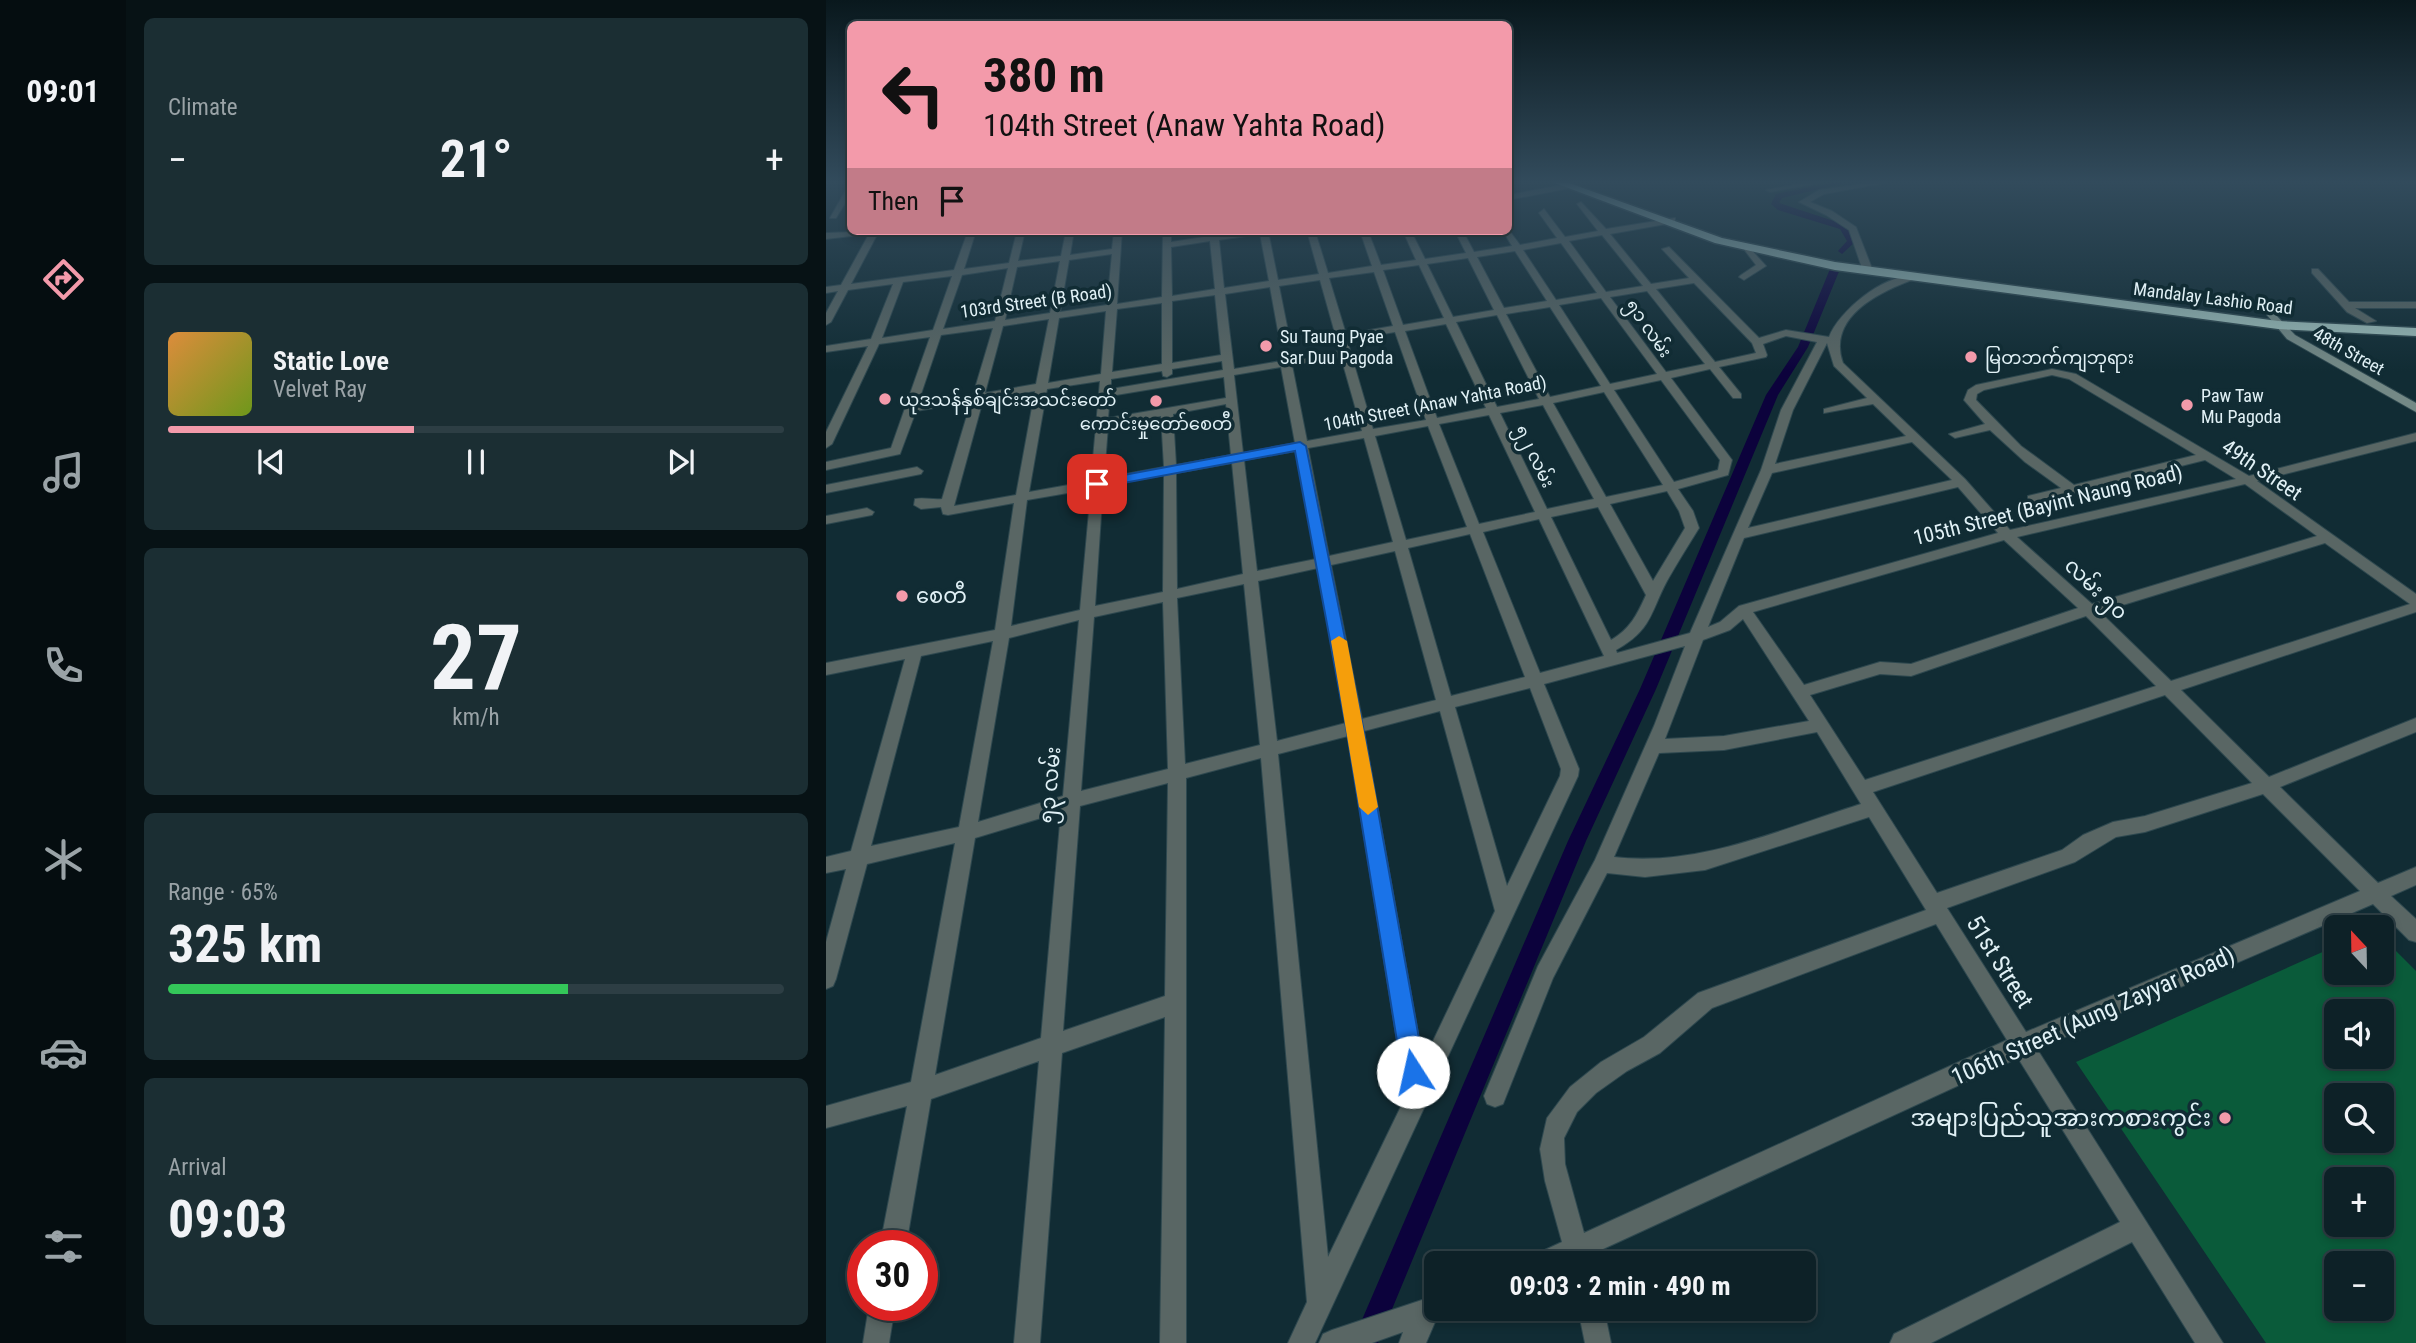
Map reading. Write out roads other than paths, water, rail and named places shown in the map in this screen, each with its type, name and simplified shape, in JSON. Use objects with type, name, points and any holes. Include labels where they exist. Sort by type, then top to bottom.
[{"type":"highway","name":"Mandalay Lashio Road","points":[[1740,246],[1868,268],[1909,278],[2276,320],[2416,332]]},
{"type":"highway","points":[[1764,246],[1868,268],[2276,320]]},
{"type":"highway","points":[[2349,325],[2371,321],[2416,321]]},
{"type":"main road","name":"48th Street","points":[[2276,320],[2310,349],[2416,408]]},
{"type":"street","points":[[826,322],[867,246]]},
{"type":"street","points":[[826,466],[895,453],[967,246]]},
{"type":"street","points":[[950,507],[999,324],[1017,246]]},
{"type":"street","points":[[896,1230],[1002,634],[1021,500],[1044,387],[1067,246]]},
{"type":"street","name":"၅၃ လမ်း","points":[[1027,1343],[1117,246]]},
{"type":"street","points":[[1168,246],[1168,383]]},
{"type":"street","points":[[1224,246],[1221,291],[1236,458],[1269,749],[1320,1303]]},
{"type":"street","points":[[1265,246],[1283,331]]},
{"type":"street","points":[[1315,246],[1505,912]]},
{"type":"street","points":[[1301,1343],[1569,776],[1567,761],[1532,680],[1432,421],[1370,246]]},
{"type":"street","name":"၅၂ လမ်း","points":[[1415,246],[1610,653]]},
{"type":"street","points":[[1467,246],[1546,401],[1604,501],[1654,596]]},
{"type":"street","name":"103rd Street (B Road)","points":[[826,349],[1531,246]]},
{"type":"street","name":"၅၁ လမ်း","points":[[1568,246],[1726,460],[1724,472],[1714,477],[1670,487]]},
{"type":"street","points":[[1615,246],[1737,396]]},
{"type":"street","points":[[1859,246],[1868,268]]},
{"type":"street","points":[[826,865],[966,833],[1072,801],[1532,680],[1610,653],[1635,631],[1692,528],[1686,511],[1517,248]]},
{"type":"street","points":[[1744,277],[1761,266],[1747,248]]},
{"type":"street","points":[[1666,249],[1757,342],[1790,333],[1829,340]]},
{"type":"street","points":[[826,290],[1116,251]]},
{"type":"street","points":[[2315,271],[2348,305],[2371,321]]},
{"type":"street","points":[[1495,1096],[1545,973],[1602,864],[1654,746],[1699,636],[1713,593],[1767,470],[1787,410],[1829,340],[1854,308],[1888,285],[1909,278]]},
{"type":"street","points":[[1105,385],[1167,366],[1286,364],[1399,329],[1696,280]]},
{"type":"street","points":[[826,444],[875,342],[899,281]]},
{"type":"street","points":[[2348,305],[2416,305]]},
{"type":"street","name":"လမ်း ၅၀","points":[[1829,340],[1838,364],[1873,400],[1916,437],[1961,482],[2007,535],[2089,610],[2416,933]]},
{"type":"street","name":"104th Street (Anaw Yahta Road)","points":[[920,502],[921,506],[950,507],[1021,500],[1432,421],[1466,410],[1493,410],[1546,401],[1758,358],[1762,355],[1757,342]]},
{"type":"street","points":[[1286,364],[1355,727],[1418,1099]]},
{"type":"street","points":[[911,408],[1044,387],[1168,383],[1228,365]]},
{"type":"street","name":"49th Street","points":[[1992,426],[1970,400],[1972,392],[1980,387],[2052,372],[2081,381],[2247,480],[2416,601]]},
{"type":"street","points":[[1102,422],[1231,400]]},
{"type":"street","points":[[1828,411],[1873,400]]},
{"type":"street","points":[[1167,412],[1177,773],[1173,1343]]},
{"type":"street","points":[[1955,434],[1992,426],[2034,465],[2071,489]]},
{"type":"street","points":[[1767,470],[1916,437]]},
{"type":"street","name":"105th Street (Bayint Naung Road)","points":[[1610,653],[1634,653],[1681,642],[1725,626],[1744,610],[2007,535],[2247,480],[2416,437]]},
{"type":"street","points":[[2033,499],[2206,456]]},
{"type":"street","points":[[826,489],[917,471]]},
{"type":"street","points":[[1741,534],[1961,482]]},
{"type":"street","points":[[826,669],[1002,634],[1087,613],[1670,487]]},
{"type":"street","points":[[826,520],[867,512]]},
{"type":"street","points":[[1800,692],[1880,668],[1911,670],[2089,610],[2326,538]]},
{"type":"street","points":[[1861,789],[2416,607]]},
{"type":"street","name":"51st Street","points":[[1744,610],[1821,725],[2210,1343]]},
{"type":"street","points":[[826,979],[915,650]]},
{"type":"street","points":[[1654,746],[1724,743],[1821,725]]},
{"type":"street","points":[[1578,1251],[1553,1158],[1551,1138],[1561,1116],[1593,1081],[1647,1048],[1684,1014],[1705,1000],[2068,856],[2113,830],[2146,824],[2265,786],[2416,726]]},
{"type":"street","points":[[1602,864],[1644,869],[1704,862],[1873,808]]},
{"type":"street","name":"106th Street (Aung Zayyar Road)","points":[[1589,1251],[2022,1045],[2416,876]]},
{"type":"street","points":[[826,1117],[920,1091],[1176,1003]]},
{"type":"street","points":[[1903,1343],[2136,1227]]},
{"type":"street","points":[[876,1343],[880,1321]]},
{"type":"street","points":[[1332,1343],[1419,1321]]},
{"type":"street","points":[[1593,1321],[1598,1343]]},
{"type":"waterway","points":[[1842,251],[1847,246]]},
{"type":"waterway","points":[[1365,1343],[1577,841],[1648,689],[1772,395],[1803,347],[1835,269]]},
{"type":"place","name":"Su Taung Pyae Sar Duu Pagoda","points":[[1266,346]]},
{"type":"place","name":"မြတဘက်ကျဘုရား","points":[[1971,357]]},
{"type":"place","name":"ယုဒသန်နှစ်ချင်းအသင်းတော်","points":[[885,399]]},
{"type":"place","name":"ကောင်းမှုတော်စေတီ","points":[[1156,401]]},
{"type":"place","name":"Paw Taw Mu Pagoda","points":[[2187,405]]},
{"type":"place","name":"စေတီ","points":[[902,596]]},
{"type":"place","name":"အများပြည်သူအားကစားကွင်း","points":[[2225,1118]]}]
